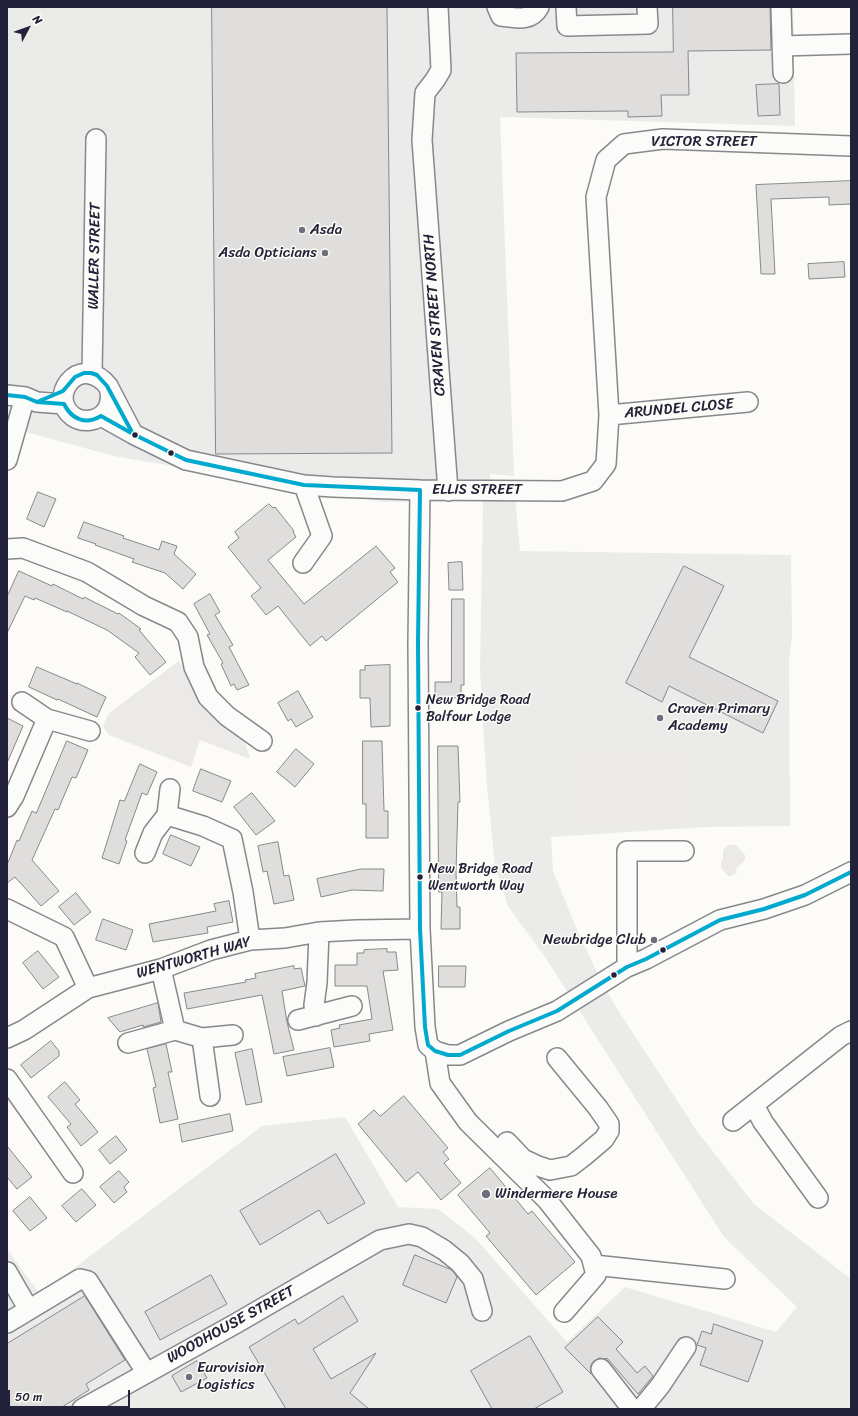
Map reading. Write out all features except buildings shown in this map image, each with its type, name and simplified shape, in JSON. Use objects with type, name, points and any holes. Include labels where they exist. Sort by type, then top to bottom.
[{"type":"street","name":"CRAVEN STREET NORTH","points":[[438,7],[441,70],[426,93],[422,140],[448,491]]},
{"type":"street","points":[[496,7],[501,16],[520,12],[523,19],[536,13],[540,7]]},
{"type":"street","points":[[566,7],[567,26],[648,24],[647,7]]},
{"type":"street","points":[[781,7],[784,73]]},
{"type":"street","points":[[782,46],[851,44]]},
{"type":"street","name":"WALLER STREET","points":[[92,374],[96,139]]},
{"type":"street","name":"VICTOR STREET","points":[[605,370],[596,197],[606,160],[624,144],[663,139],[851,146]]},
{"type":"street","name":"ELLIS STREET","points":[[101,416],[133,434],[186,460],[304,485],[448,491],[562,491],[593,480],[606,464],[608,415],[605,370]]},
{"type":"street","points":[[110,392],[111,400],[108,408],[101,416],[93,420],[78,420],[68,412],[64,396],[68,383],[76,376],[82,374],[92,374],[104,381],[133,434]]},
{"type":"street","points":[[7,460],[23,398],[64,396]]},
{"type":"street","name":"ARUNDEL CLOSE","points":[[608,415],[748,402]]},
{"type":"street","points":[[303,563],[322,536],[304,485]]},
{"type":"street","points":[[420,490],[418,651],[420,929],[425,1027],[428,1044],[435,1051],[448,1055],[460,1055],[509,1031],[558,1011],[627,966],[646,959],[720,920],[764,909],[805,895],[851,872]]},
{"type":"street","points":[[7,549],[23,548],[87,572],[144,606],[178,622],[188,637],[194,667],[208,696],[227,716],[262,741]]},
{"type":"street","points":[[22,702],[47,719],[90,731]]},
{"type":"street","points":[[7,807],[14,796],[47,719]]},
{"type":"street","points":[[145,853],[154,833],[167,815],[170,789]]},
{"type":"street","points":[[167,815],[203,826],[232,839],[250,940]]},
{"type":"street","points":[[627,966],[627,851],[684,851]]},
{"type":"street","points":[[7,908],[64,937],[88,988]]},
{"type":"street","name":"WENTWORTH WAY","points":[[7,1038],[24,1030],[88,988],[161,969],[211,950],[250,940],[285,938],[318,932],[420,929]]},
{"type":"street","points":[[316,1016],[314,1005],[317,983],[318,932]]},
{"type":"street","points":[[161,969],[175,1030]]},
{"type":"street","points":[[298,1020],[352,1006]]},
{"type":"street","points":[[128,1043],[175,1030],[202,1038],[234,1034]]},
{"type":"street","points":[[733,1121],[841,1036],[851,1031]]},
{"type":"street","points":[[202,1038],[210,1096]]},
{"type":"street","points":[[435,1051],[440,1083],[468,1122],[547,1200],[592,1260],[596,1275],[564,1312]]},
{"type":"street","points":[[487,1141],[494,1135],[500,1135],[523,1159],[550,1170],[572,1166],[604,1139],[610,1131],[609,1124],[598,1108],[557,1058]]},
{"type":"street","points":[[7,1079],[73,1173]]},
{"type":"street","points":[[754,1105],[763,1122],[818,1198]]},
{"type":"street","name":"WOODHOUSE STREET","points":[[82,1409],[146,1372],[236,1324],[380,1240],[409,1234],[422,1237],[444,1250],[460,1263],[473,1278],[482,1311]]},
{"type":"street","points":[[592,1260],[725,1280]]},
{"type":"street","points":[[7,1272],[29,1310]]},
{"type":"street","points":[[7,1323],[80,1279],[88,1281],[146,1372]]},
{"type":"street","points":[[641,1409],[660,1386],[686,1347]]},
{"type":"street","points":[[601,1369],[632,1409]]},
{"type":"shaded area","points":[[7,7],[793,7],[795,126],[500,117],[514,476],[490,474],[491,500],[515,498],[520,551],[791,555],[792,637],[789,659],[790,826],[705,827],[551,837],[553,871],[575,925],[614,1004],[697,1131],[754,1204],[851,1279],[851,1409],[7,1409],[7,1249],[40,1294],[262,1126],[345,1117],[398,1207],[438,1209],[475,1238],[567,1342],[625,1287],[776,1332],[797,1307],[724,1237],[545,957],[508,906],[495,866],[487,787],[480,672],[483,501],[383,502],[114,456],[7,427]]},
{"type":"shaded area","points":[[179,661],[198,697],[242,732],[250,759],[200,740],[191,767],[109,735],[103,726],[109,713]]},
{"type":"shaded area","points":[[604,743],[619,743],[619,749],[625,749],[625,746],[637,745],[637,750],[697,748],[698,780],[702,780],[703,792],[699,792],[700,824],[563,827],[560,750],[581,750],[581,745],[596,744],[596,749],[604,748]]},
{"type":"shaded area","points":[[729,845],[736,845],[745,855],[745,860],[736,869],[737,873],[729,877],[721,868],[721,862],[723,860],[723,850]]},
{"type":"transit line","points":[[37,402],[63,391],[75,377],[84,373],[91,373],[97,375],[107,386],[133,434]]},
{"type":"transit line","points":[[7,395],[25,397],[37,402],[64,404],[71,414],[80,419],[90,420],[101,416],[133,434],[186,460],[304,485],[420,490],[418,643],[420,929],[425,1027],[428,1045],[435,1051],[448,1055],[460,1055],[509,1031],[557,1011],[627,967],[646,959],[720,920],[764,909],[805,895],[851,872]]},
{"type":"place","name":"Asda","points":[[302,230]]},
{"type":"place","name":"Asda Opticians","points":[[325,253]]},
{"type":"place","name":"New Bridge Road Balfour Lodge","points":[[418,708]]},
{"type":"place","name":"Craven Primary Academy","points":[[660,718]]},
{"type":"place","name":"New Bridge Road Wentworth Way","points":[[420,877]]},
{"type":"place","name":"Newbridge Club","points":[[654,940]]},
{"type":"place","name":"Windermere House","points":[[486,1194]]},
{"type":"place","name":"Eurovision Logistics","points":[[189,1377]]}]
